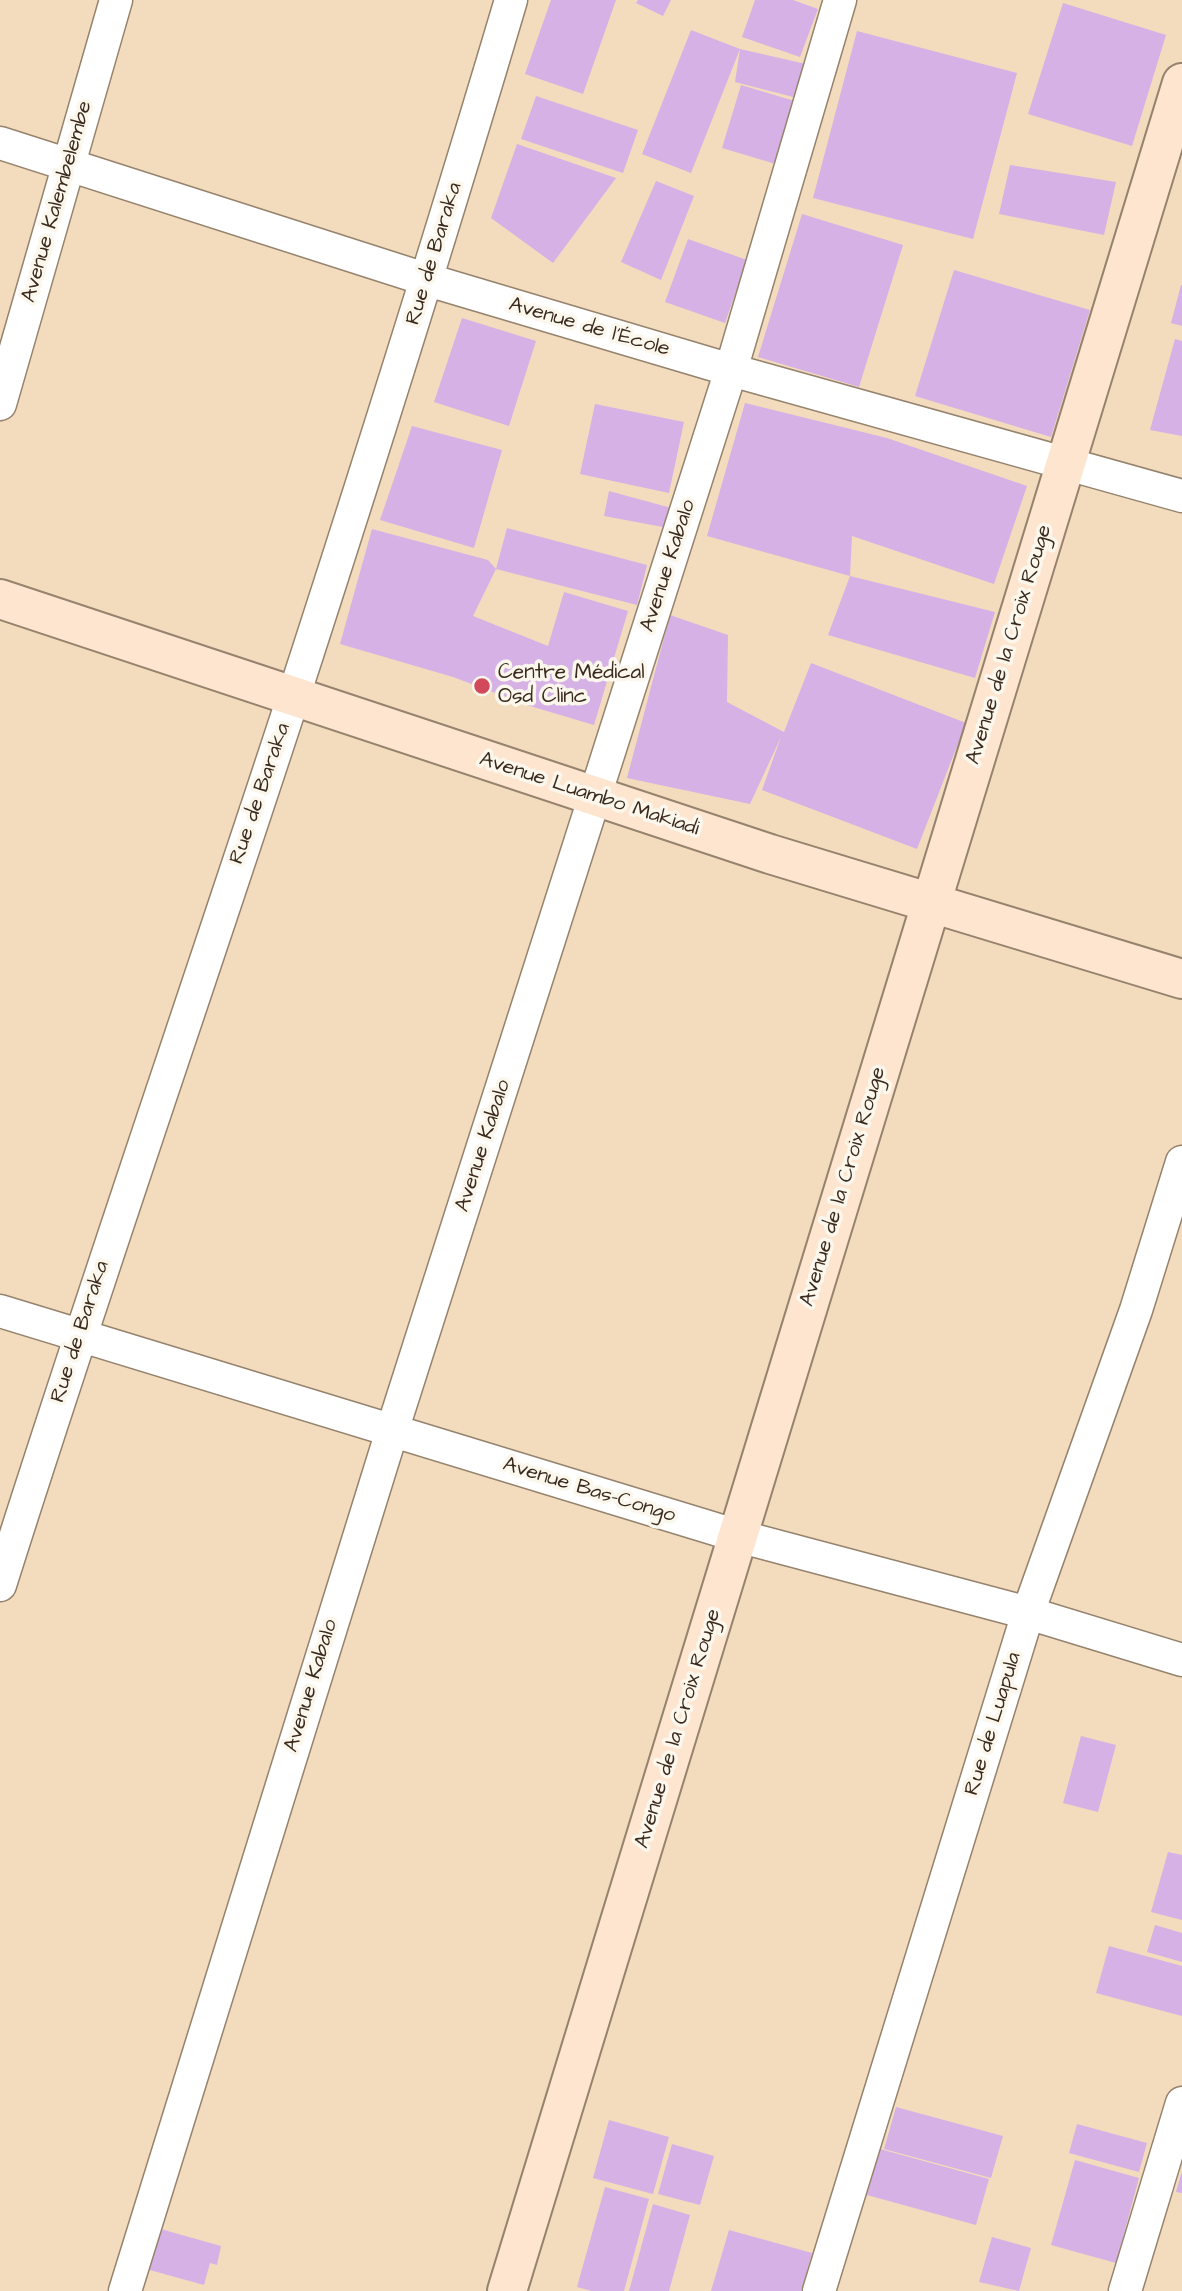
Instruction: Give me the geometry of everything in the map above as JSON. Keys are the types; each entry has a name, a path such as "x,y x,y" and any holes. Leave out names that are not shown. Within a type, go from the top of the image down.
{"street":[{"name":"Avenue Kalembelembe","path":"0,404 116,0"},
{"name":"Rue de Baraka","path":"0,1585 79,1336 293,697 428,280 512,0"},
{"name":"Avenue Kabalo","path":"125,2291 392,1431 731,370 840,0"},
{"name":"Avenue de la Croix Rouge","path":"507,2291 1182,83"},
{"name":"Avenue de l’École","path":"0,143 428,280 731,370 1066,461 1182,496"},
{"name":"Avenue Luambo Makiadi","path":"0,599 596,797 930,904 1182,979"},
{"name":"Rue de Luapula","path":"819,2291 1028,1613 1136,1310 1182,1162"},
{"name":"Avenue Bas-Congo","path":"0,1311 738,1536 1028,1613 1182,1660"},
{"path":"1125,2291 1182,2103"}],"building":[{"path":"551,0 616,0 583,94 525,74"},
{"path":"638,0 671,0 663,16 636,3"},
{"path":"755,0 793,0 818,9 800,57 742,37"},
{"path":"1063,3 1166,35 1132,146 1028,114"},
{"path":"691,30 740,49 691,173 642,154"},
{"path":"857,31 1017,73 973,239 813,198"},
{"path":"740,49 806,64 797,98 735,82"},
{"path":"741,85 798,102 779,165 722,148"},
{"path":"536,96 638,130 623,173 521,139"},
{"path":"517,144 616,178 553,263 491,218"},
{"path":"1010,165 1116,182 1104,235 999,214"},
{"path":"656,181 694,196 661,280 621,262"},
{"path":"802,214 903,245 859,387 758,357"},
{"path":"688,239 747,260 725,323 665,302"},
{"path":"954,270 1090,310 1051,437 915,396"},
{"path":"1182,285 1182,326 1171,323"},
{"path":"462,318 536,341 509,426 434,402"},
{"path":"1175,339 1182,341 1182,436 1150,430"},
{"path":"745,403 887,438 1027,486 994,584 852,536 850,576 707,536"},
{"path":"595,404 684,422 669,493 580,474"},
{"path":"412,426 502,450 474,548 380,520"},
{"path":"609,491 675,509 663,527 604,516"},
{"path":"507,528 647,565 637,605 496,569"},
{"path":"372,529 488,560 496,569 473,616 548,646 564,592 628,611 594,725 530,706 453,677 340,644"},
{"path":"850,576 995,612 975,678 828,635"},
{"path":"670,615 728,635 727,702 784,732 811,663 966,723 917,849 762,790 781,737 750,804 627,778"},
{"path":"1081,1736 1116,1745 1098,1812 1063,1803"},
{"path":"1168,1852 1182,1855 1182,1920 1151,1912"},
{"path":"1155,1925 1182,1933 1182,1962 1147,1952"},
{"path":"1109,1946 1182,1966 1182,2016 1096,1993"},
{"path":"896,2107 1003,2136 991,2178 884,2149"},
{"path":"609,2120 669,2137 653,2194 593,2178"},
{"path":"1077,2124 1147,2143 1139,2172 1069,2153"},
{"path":"672,2144 714,2156 700,2205 658,2194"},
{"path":"880,2149 989,2179 976,2225 867,2195"},
{"path":"1075,2160 1139,2178 1116,2263 1051,2245"},
{"path":"1182,2174 1182,2193 1176,2192"},
{"path":"605,2187 649,2199 624,2291 592,2291 577,2287"},
{"path":"653,2204 690,2215 669,2291 629,2291"},
{"path":"157,2228 221,2246 217,2265 210,2263 204,2285 146,2269"},
{"path":"729,2230 812,2253 801,2291 711,2291"},
{"path":"992,2237 1031,2248 1019,2291 979,2282"}],"place":[{"name":"Centre Médical Osd Clinc","path":"482,686"}]}
